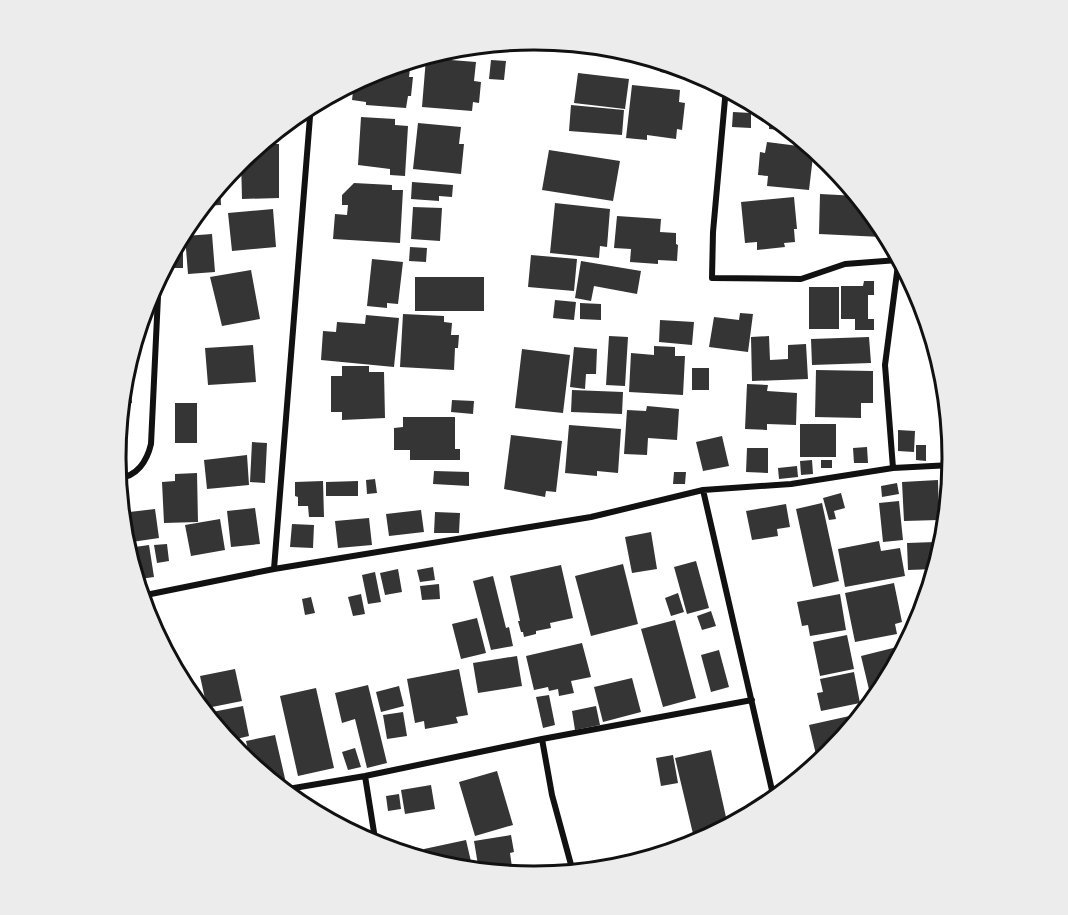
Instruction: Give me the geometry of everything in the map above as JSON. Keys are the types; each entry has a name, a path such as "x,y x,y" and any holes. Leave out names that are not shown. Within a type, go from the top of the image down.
{"street":[{"path":"725,98 713,232 712,278 801,279 845,264 890,259"},
{"path":"274,569 310,116"},
{"path":"893,468 885,365 896,271"},
{"path":"127,478 137,471 149,456 158,299"},
{"path":"150,594 274,569 591,517 703,490 791,484 893,468 942,466"},
{"path":"703,490 772,789"},
{"path":"295,788 752,700"},
{"path":"542,739 552,795 571,864"},
{"path":"365,776 373,832"}],"building":[{"path":"444,59 476,62 474,81 481,82 479,103 473,102 472,111 422,107 426,64"},
{"path":"491,60 506,61 504,80 489,79"},
{"path":"410,69 409,77 413,77 411,96 408,96 406,108 366,105 366,102 352,100 353,93"},
{"path":"578,73 629,79 625,109 574,103"},
{"path":"632,85 680,90 679,102 685,103 682,130 677,129 676,139 647,135 647,140 626,138"},
{"path":"571,105 624,110 622,135 569,131"},
{"path":"733,112 751,113 751,128 732,127"},
{"path":"361,117 395,119 395,125 408,126 405,176 390,175 390,169 358,165"},
{"path":"418,123 461,127 459,144 464,144 461,174 413,169"},
{"path":"767,142 797,146 803,151 813,160 809,190 767,186 768,176 758,175 760,152 765,153"},
{"path":"274,144 279,144 279,198 242,199 241,174"},
{"path":"549,150 620,161 613,201 542,190"},
{"path":"412,182 453,185 452,197 439,196 439,201 411,199"},
{"path":"354,183 392,185 392,190 403,190 400,243 333,239 335,214 347,215 348,205 342,205 342,195"},
{"path":"820,194 847,195 876,237 819,234"},
{"path":"221,196 221,205 213,205"},
{"path":"794,197 797,229 794,229 795,242 784,243 785,247 757,250 757,242 745,243 741,202"},
{"path":"555,203 610,209 607,247 600,246 599,258 550,253"},
{"path":"413,207 442,208 440,241 411,239"},
{"path":"273,209 276,247 232,251 228,213"},
{"path":"617,216 661,219 660,232 676,233 677,261 658,260 658,264 630,262 631,249 614,248"},
{"path":"212,234 215,272 188,274 186,246 192,235"},
{"path":"410,247 427,248 426,262 409,261"},
{"path":"183,253 183,268 173,268"},
{"path":"531,255 577,259 574,291 528,287"},
{"path":"372,259 403,262 398,304 387,303 387,308 367,306"},
{"path":"581,261 641,271 637,294 594,286 591,301 575,298"},
{"path":"251,270 260,319 222,326 210,277"},
{"path":"415,277 484,277 484,311 415,311"},
{"path":"864,281 874,281 874,295 868,295 868,319 874,319 874,330 855,330 855,319 841,319 841,286 863,286"},
{"path":"809,287 839,287 839,329 809,329"},
{"path":"555,300 576,302 574,320 553,318"},
{"path":"580,303 601,304 601,320 580,319"},
{"path":"740,313 753,314 748,352 709,347 714,317 739,320"},
{"path":"403,314 444,316 444,322 452,323 451,335 459,335 458,348 455,348 454,370 400,367"},
{"path":"366,315 399,318 394,367 321,360 323,331 336,332 337,322 365,324"},
{"path":"660,320 694,322 692,345 659,342"},
{"path":"609,336 628,337 625,386 606,385"},
{"path":"769,336 770,360 788,359 788,345 806,344 808,379 752,381 751,337"},
{"path":"869,337 871,363 812,365 811,339"},
{"path":"253,345 256,382 208,385 205,348"},
{"path":"654,346 675,347 675,356 685,356 683,395 629,392 631,353 654,355"},
{"path":"574,347 597,349 596,374 586,374 585,389 570,387"},
{"path":"522,349 570,355 563,413 515,408"},
{"path":"342,366 369,366 369,372 384,372 385,418 342,420 342,412 331,412 331,376 342,376"},
{"path":"692,368 709,368 709,390 692,390"},
{"path":"816,370 873,371 873,403 861,403 861,418 815,417"},
{"path":"747,384 768,385 767,391 797,393 796,425 767,424 767,430 745,429"},
{"path":"572,390 623,392 622,414 571,412"},
{"path":"452,400 474,401 473,414 451,412"},
{"path":"175,403 197,403 197,443 175,443"},
{"path":"647,406 679,409 677,440 648,438 647,455 624,454 627,410 646,411"},
{"path":"403,417 455,417 455,449 460,449 460,460 410,460 410,450 394,450 394,428 403,427"},
{"path":"800,424 836,424 836,457 800,457"},
{"path":"569,425 621,429 618,473 597,471 597,476 565,473"},
{"path":"898,430 915,431 914,452 898,451"},
{"path":"511,435 562,441 556,492 546,491 545,497 504,489"},
{"path":"722,436 729,466 703,471 696,442"},
{"path":"252,442 267,443 265,483 250,482"},
{"path":"916,445 926,445 926,461 916,460"},
{"path":"867,447 868,463 854,463 853,448"},
{"path":"747,448 768,448 768,473 746,472"},
{"path":"247,455 249,485 207,489 204,460"},
{"path":"812,460 813,474 801,475 800,461"},
{"path":"821,460 832,460 832,468 821,468"},
{"path":"797,466 798,477 779,479 778,468"},
{"path":"434,471 469,472 469,486 433,484"},
{"path":"674,472 686,472 685,484 673,484"},
{"path":"197,473 198,522 164,523 162,482 175,481 175,474"},
{"path":"375,479 377,493 367,494 366,480"},
{"path":"938,480 937,520 904,521 902,482"},
{"path":"323,481 324,517 309,517 308,506 298,506 295,482"},
{"path":"358,481 358,496 326,496 326,482"},
{"path":"897,483 899,494 882,497 881,486"},
{"path":"841,493 845,508 834,511 836,519 829,520 823,498"},
{"path":"899,501 903,540 883,542 879,503"},
{"path":"822,503 839,581 813,587 796,509"},
{"path":"786,504 790,527 777,529 778,536 752,540 746,511"},
{"path":"255,508 260,544 231,547 227,511"},
{"path":"155,509 159,538 135,542 129,512"},
{"path":"421,510 424,532 389,536 386,514"},
{"path":"435,512 460,513 459,533 434,533"},
{"path":"369,518 372,545 338,548 335,521"},
{"path":"220,519 225,550 191,556 185,525"},
{"path":"292,524 314,525 313,548 290,547"},
{"path":"651,532 657,569 632,573 625,537"},
{"path":"879,541 881,551 900,548 905,576 845,587 838,549"},
{"path":"933,542 926,569 908,570 907,543"},
{"path":"167,544 169,561 157,563 154,545"},
{"path":"149,545 154,577 145,578 136,547"},
{"path":"696,561 709,608 687,614 674,567"},
{"path":"623,564 638,624 591,636 575,576"},
{"path":"561,565 573,618 550,623 551,628 536,631 536,634 524,637 518,621 520,621 510,576"},
{"path":"433,567 435,580 420,582 417,570"},
{"path":"398,569 402,592 385,595 380,573"},
{"path":"375,572 381,602 368,604 362,575"},
{"path":"493,576 513,646 491,650 473,581"},
{"path":"894,583 902,622 895,624 897,634 855,642 845,593"},
{"path":"439,584 440,599 422,600 420,586"},
{"path":"678,593 684,612 671,616 665,598"},
{"path":"361,594 365,614 353,616 348,597"},
{"path":"840,594 846,630 810,636 808,625 802,626 797,602"},
{"path":"311,597 315,613 305,615 302,599"},
{"path":"711,611 716,626 702,630 697,616"},
{"path":"477,618 486,653 461,659 452,624"},
{"path":"675,620 696,698 663,707 641,629"},
{"path":"847,635 854,669 820,676 813,642"},
{"path":"582,643 591,677 571,681 574,693 559,696 558,689 549,691 548,687 534,690 526,656"},
{"path":"895,648 869,690 861,656"},
{"path":"719,650 729,687 711,692 701,655"},
{"path":"517,656 522,686 478,693 473,663"},
{"path":"235,669 242,701 211,707 205,699 200,676"},
{"path":"459,669 468,715 456,717 458,723 425,729 424,721 415,723 407,679"},
{"path":"854,672 860,703 821,711 817,693 823,692 820,679"},
{"path":"632,678 641,712 603,722 594,687"},
{"path":"368,685 387,763 367,768 355,719 342,723 335,693"},
{"path":"399,686 404,706 381,712 376,692"},
{"path":"316,688 334,768 298,776 280,696"},
{"path":"549,695 555,725 543,728 536,697"},
{"path":"243,706 249,736 238,738 214,712"},
{"path":"596,706 600,725 575,730 572,711"},
{"path":"403,712 407,736 387,739 383,715"},
{"path":"850,716 815,752 809,725"},
{"path":"275,735 285,781 247,747 246,741"},
{"path":"355,748 361,767 348,770 342,752"},
{"path":"711,750 726,817 693,833 675,758"},
{"path":"673,755 678,783 661,786 656,758"},
{"path":"497,771 513,825 475,836 459,782"},
{"path":"431,785 435,809 405,814 401,790"},
{"path":"399,794 401,809 388,811 386,796"},
{"path":"511,835 514,852 510,853 512,865 477,861 474,841"},
{"path":"466,840 471,860 428,852 424,849"}]}
